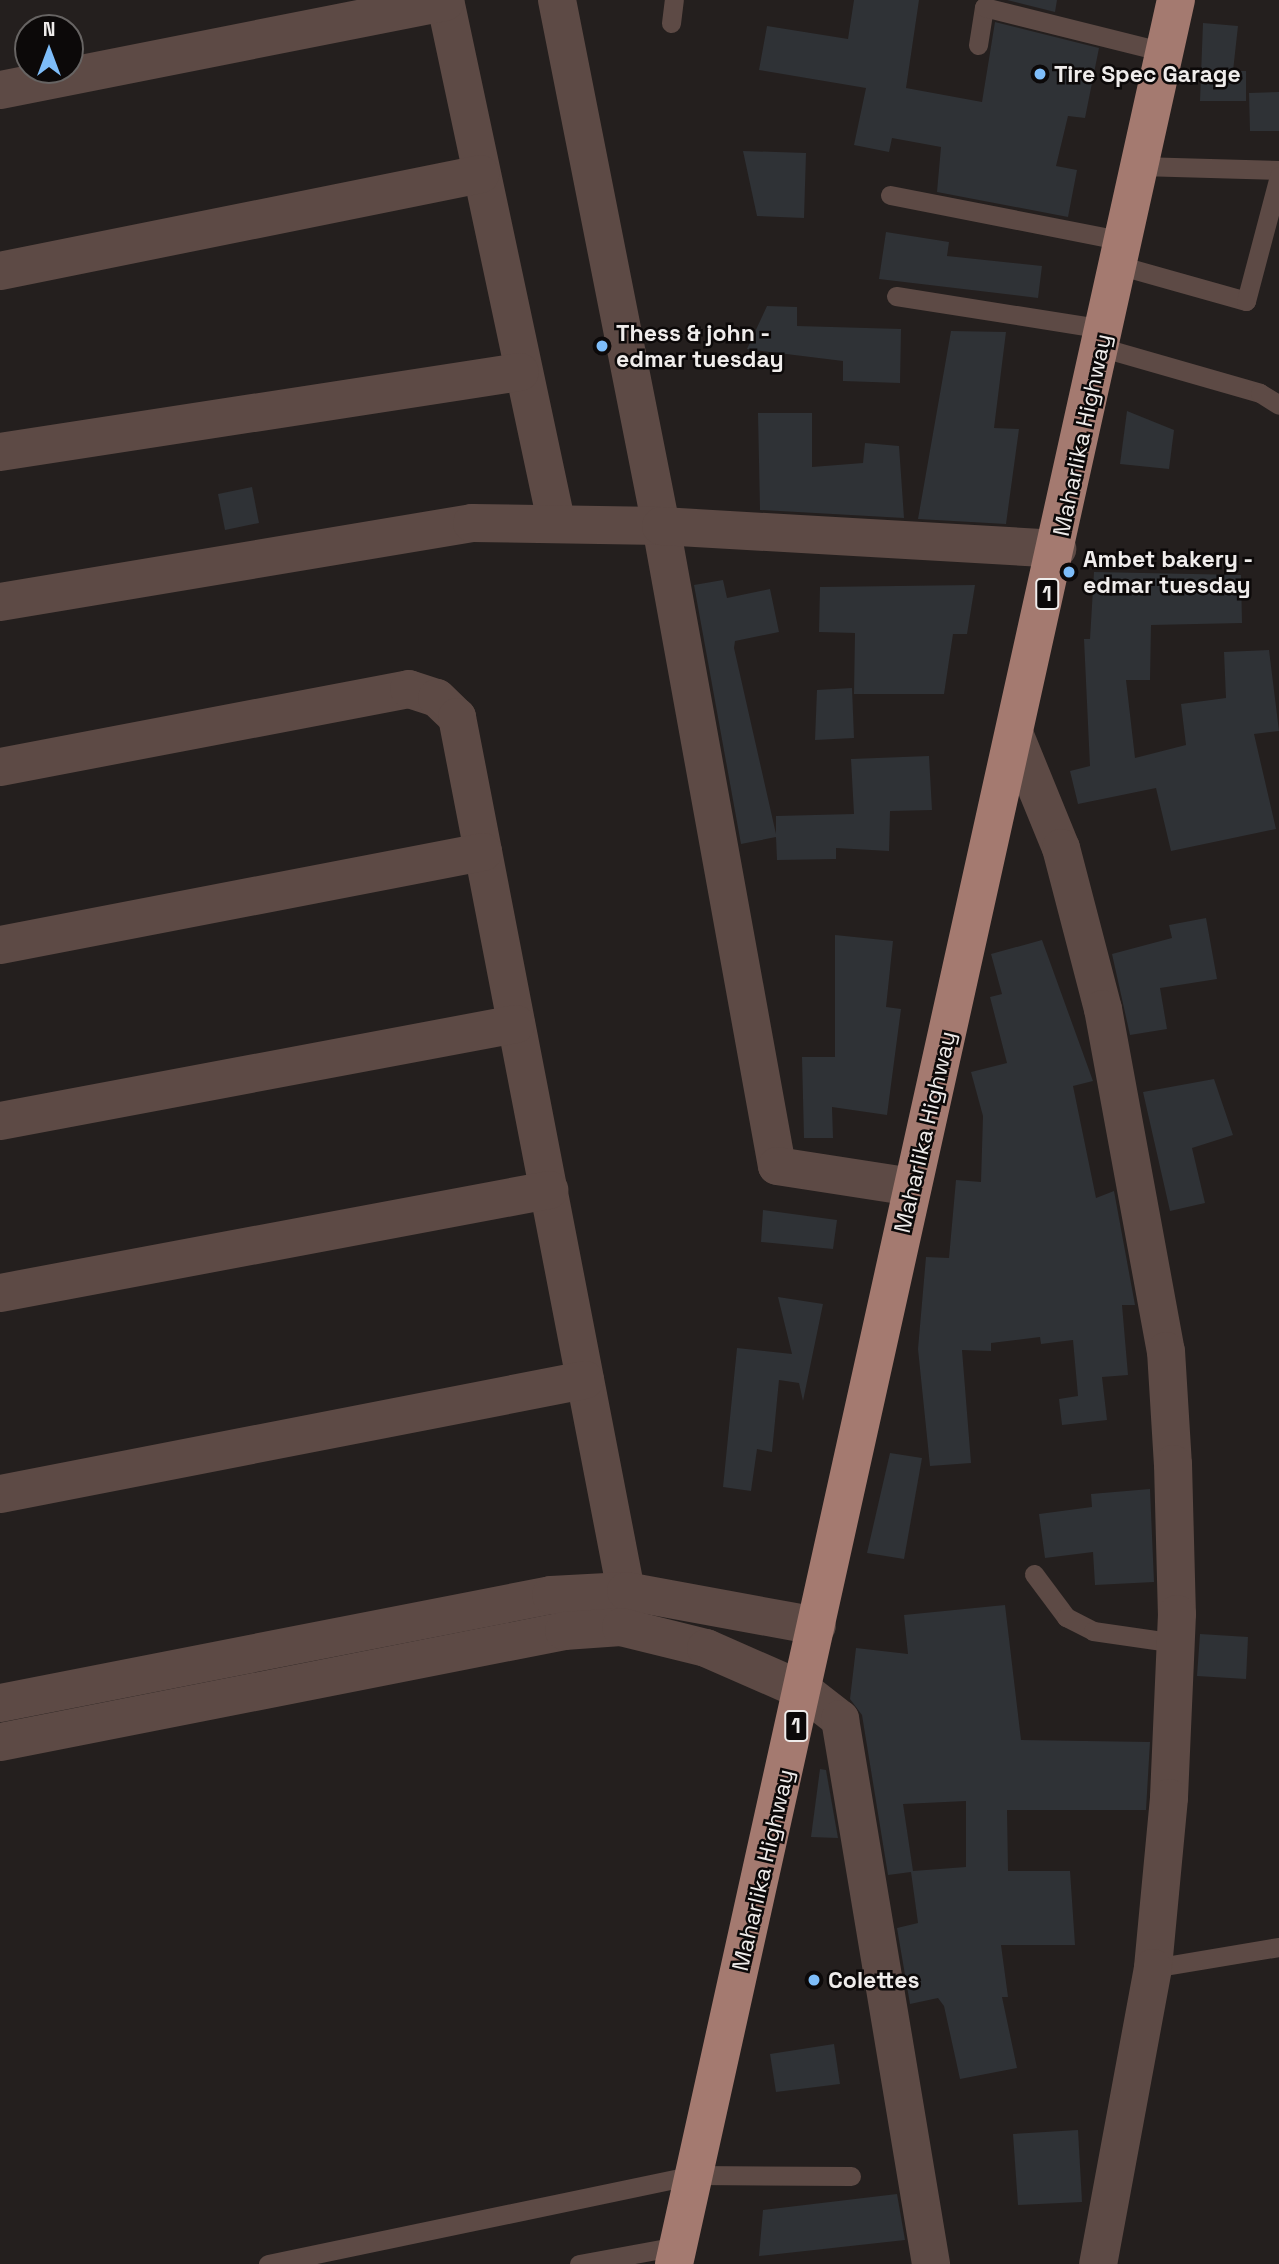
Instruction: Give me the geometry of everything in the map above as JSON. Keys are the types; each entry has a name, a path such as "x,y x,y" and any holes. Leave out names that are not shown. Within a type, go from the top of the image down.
{"highway":[{"name":"Maharlika Highway","path":"676,2255 804,1691 912,1187 1057,549 1176,0"}],"street":[{"path":"557,0 661,526 777,1166 912,1187"},
{"path":"0,90 445,1 520,372 556,521"},
{"path":"0,271 480,174"},
{"path":"0,452 520,372"},
{"path":"0,602 472,523 556,521 1057,549"},
{"path":"0,767 409,689 437,698 457,717 585,1380 623,1609"},
{"path":"1014,733 1061,849 1126,1126 1166,1351 1176,1643 1153,1968 1097,2264"},
{"path":"0,945 483,852"},
{"path":"0,1121 516,1024"},
{"path":"0,1293 549,1190"},
{"path":"0,1494 585,1380"},
{"path":"0,1703 551,1595 623,1609 817,1626"},
{"path":"0,1742 564,1631 623,1609 804,1691 840,1719 930,2264"}],"lane":[{"path":"671,23 674,0"},
{"path":"978,46 984,8 1165,52"},
{"path":"1139,166 1279,170"},
{"path":"890,195 1121,253 1246,301 1279,176"},
{"path":"895,296 1102,338 1260,393 1279,405"},
{"path":"1034,1574 1066,1617 1093,1631 1176,1643"},
{"path":"1153,1968 1279,1947"},
{"path":"268,2264 694,2175 851,2176"},
{"path":"579,2264 676,2255"}],"building":[{"path":"854,0 919,0 906,88 982,102 995,22 1099,48 1085,118 1068,116 1056,166 1077,170 1068,217 937,192 941,147 892,138 889,152 854,145 866,88 759,70 767,26 848,39"},
{"path":"1007,0 1057,0 1055,12"},
{"path":"1203,23 1238,26 1233,71 1246,71 1246,101 1200,101"},
{"path":"1279,92 1279,131 1250,131 1249,93"},
{"path":"743,151 806,153 804,218 757,216"},
{"path":"886,232 949,242 947,256 1042,266 1038,298 879,279"},
{"path":"767,306 797,307 797,326 901,329 900,383 843,381 843,361 747,349"},
{"path":"951,331 1006,332 994,428 1019,429 1006,524 918,519"},
{"path":"1127,411 1174,430 1169,469 1120,464"},
{"path":"758,413 812,413 812,467 863,463 865,443 899,446 904,518 760,510"},
{"path":"252,487 259,523 225,530 218,494"},
{"path":"1094,572 1241,575 1242,623 1151,625 1150,680 1126,680 1135,758 1186,745 1181,704 1226,698 1224,652 1269,650 1279,731 1254,734 1276,829 1171,851 1156,788 1078,804 1070,771 1090,766 1084,639 1090,639"},
{"path":"723,580 727,598 770,589 779,632 735,641 734,648 776,834 776,816 854,814 851,759 929,756 932,810 890,811 889,851 836,848 836,859 777,860 776,837 741,844 694,585"},
{"path":"975,585 967,634 953,634 944,694 854,694 855,633 819,632 820,587"},
{"path":"852,688 854,738 815,740 817,690"},
{"path":"1206,918 1217,979 1160,988 1167,1029 1130,1035 1112,954 1172,938 1169,925"},
{"path":"835,935 893,941 886,1007 901,1009 887,1115 832,1107 833,1138 804,1138 802,1057 835,1057"},
{"path":"1042,940 1093,1081 1073,1086 1096,1198 1114,1191 1135,1305 1122,1305 1128,1375 1102,1377 1107,1420 1062,1425 1059,1399 1078,1396 1073,1340 1041,1344 1040,1337 991,1343 991,1351 962,1350 971,1463 930,1466 918,1349 926,1257 949,1258 956,1180 981,1182 983,1116 971,1072 1007,1063 990,997 1002,994 991,954"},
{"path":"1214,1079 1233,1135 1192,1148 1205,1203 1170,1211 1143,1092"},
{"path":"763,1210 837,1220 833,1249 761,1242"},
{"path":"778,1297 823,1304 803,1401 799,1383 779,1380 772,1452 757,1449 751,1491 723,1487 737,1348 792,1354"},
{"path":"890,1453 922,1458 904,1559 867,1553"},
{"path":"1150,1489 1154,1582 1095,1585 1093,1552 1045,1558 1039,1514 1092,1507 1091,1494"},
{"path":"1005,1605 1021,1740 1150,1742 1146,1810 1007,1810 1008,1871 1070,1871 1075,1945 1001,1945 1008,1997 1002,1997 1017,2068 960,2079 944,2006 938,1998 910,2004 897,1928 918,1923 911,1872 888,1875 862,1715 850,1699 856,1648 908,1654 904,1615","holes":["966,1801 966,1867 913,1871 903,1804"]},
{"path":"1200,1634 1248,1637 1246,1679 1197,1676"},
{"path":"820,1769 826,1770 838,1838 811,1837"},
{"path":"834,2044 840,2084 776,2092 770,2054"},
{"path":"1078,2130 1082,2202 1018,2205 1013,2134"},
{"path":"897,2194 905,2240 759,2256 763,2210"}],"place":[{"name":"Tire Spec Garage","path":"1040,74"},
{"name":"Thess & john - edmar tuesday","path":"602,346"},
{"name":"Ambet bakery - edmar tuesday","path":"1069,572"},
{"name":"Colettes","path":"814,1980"}]}
